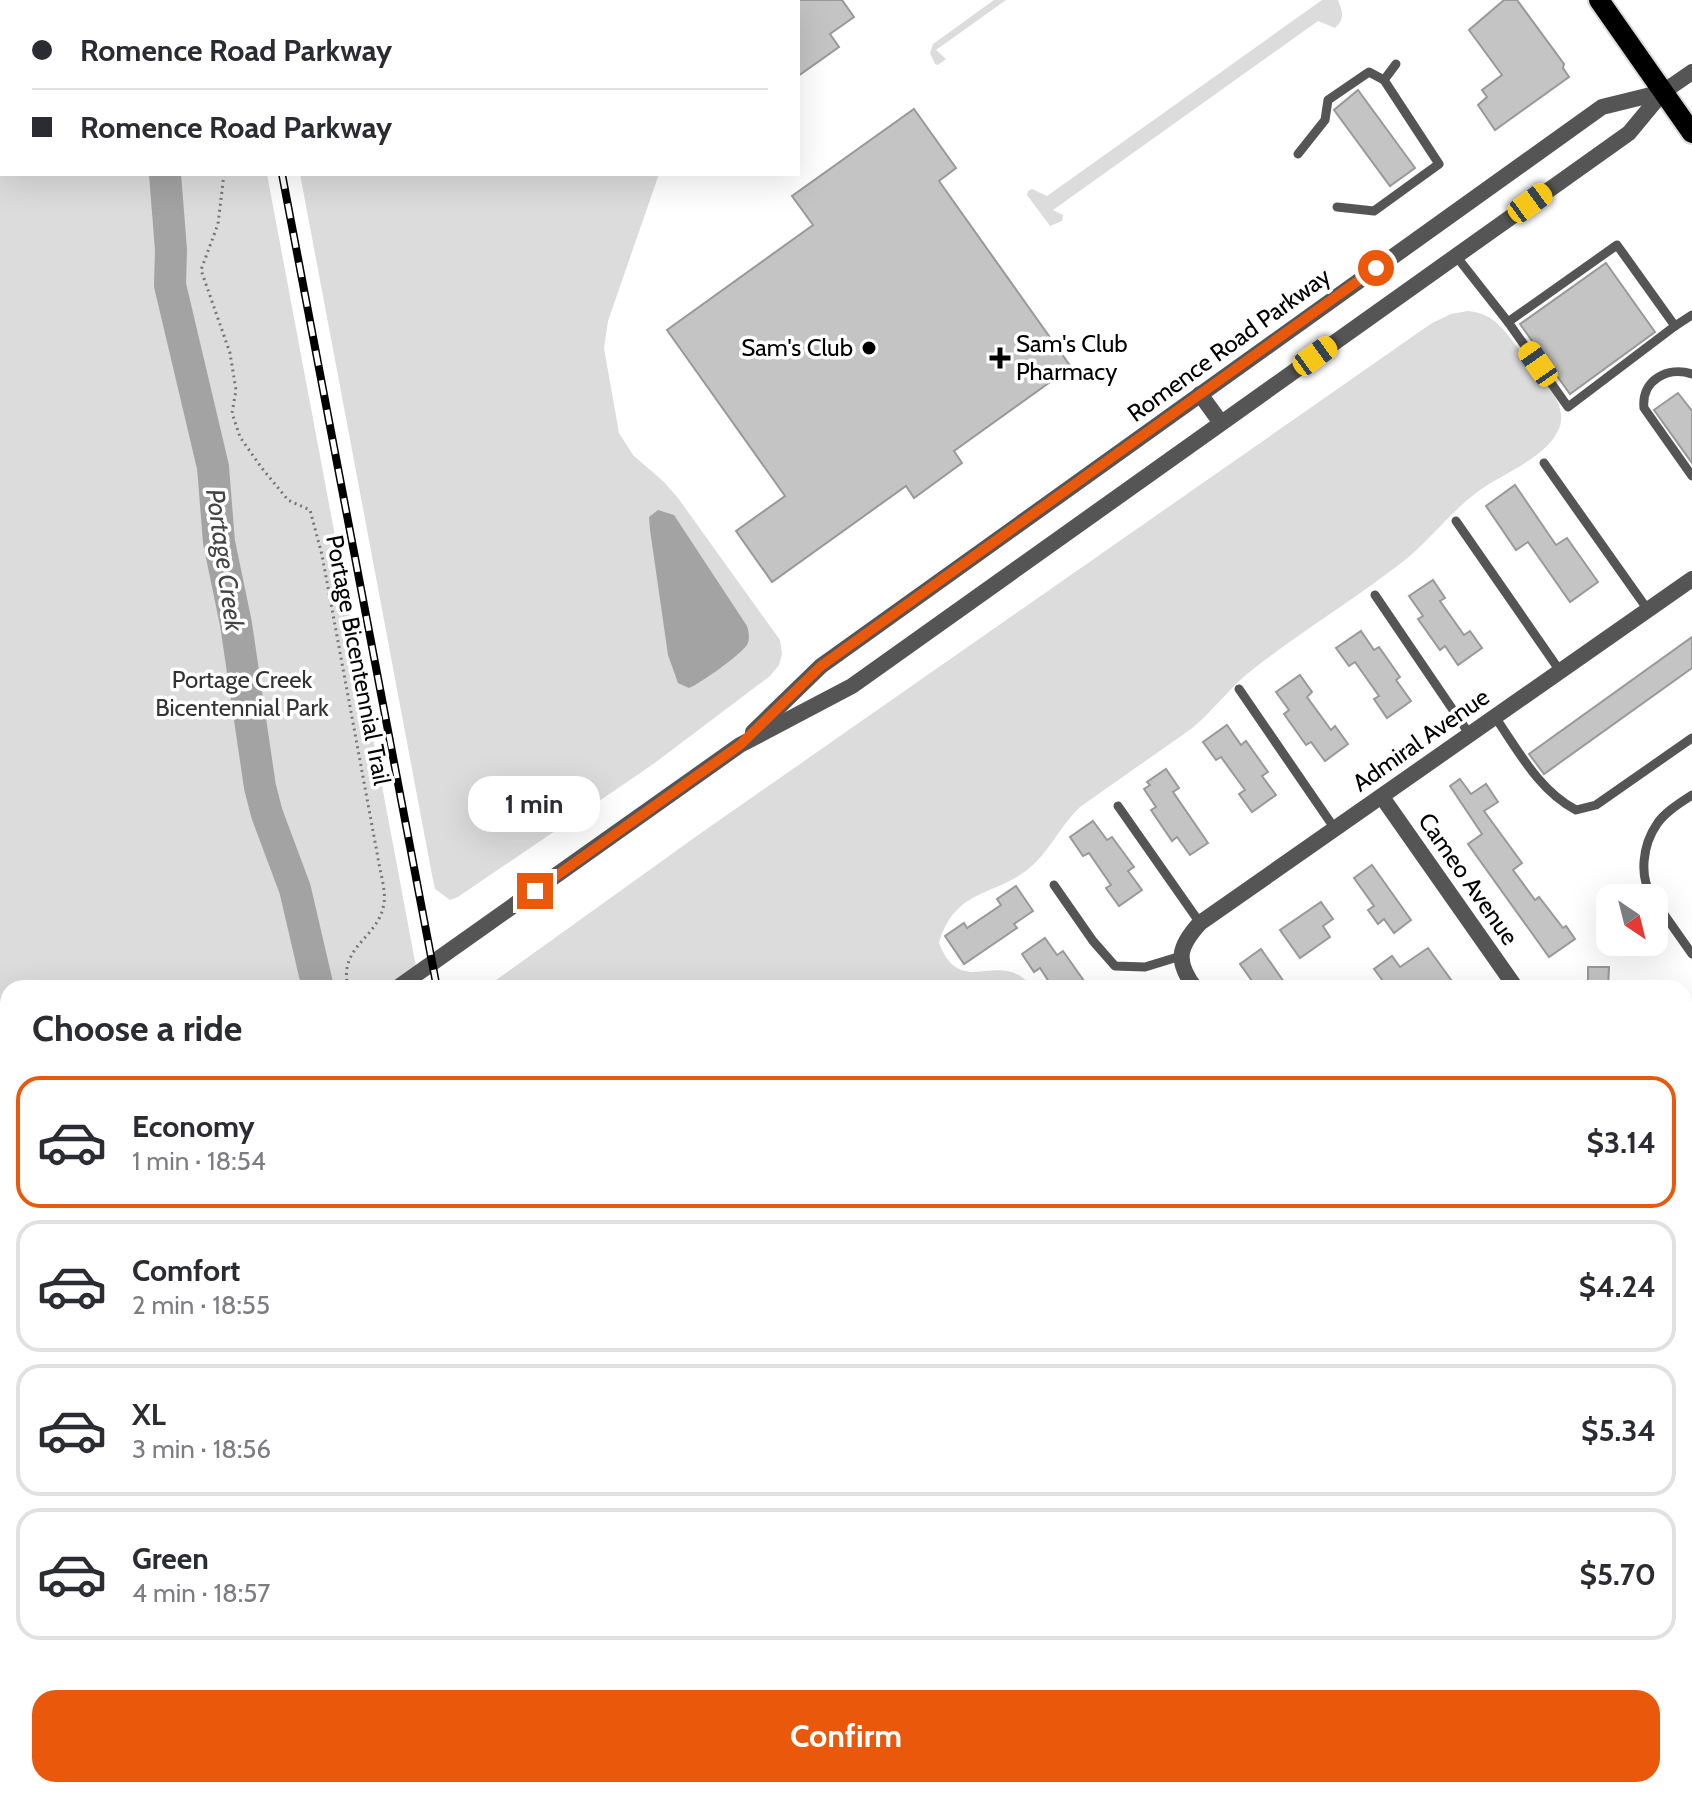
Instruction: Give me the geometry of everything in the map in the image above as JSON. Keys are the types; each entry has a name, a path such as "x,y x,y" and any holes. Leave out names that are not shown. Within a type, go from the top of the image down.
{"main road":[{"path":"1599,0 1692,133"}],"street":[{"path":"1663,92 1692,72"},
{"name":"Romence Road Parkway","path":"408,980 740,745 852,686 1629,133 1663,92"},
{"name":"Romence Road Parkway","path":"740,745 821,666 1602,107 1663,92"},
{"path":"1200,394 1221,423"},
{"name":"Admiral Avenue","path":"1182,950 1200,923 1692,579"},
{"name":"Cameo Avenue","path":"1382,797 1510,980"},
{"path":"1182,950 1182,966 1190,980"}],"lane":[{"path":"1384,80 1396,64"},
{"path":"1298,154 1325,120 1328,100 1369,72 1384,80 1439,164 1374,211 1337,207"},
{"path":"1508,322 1617,245 1675,326"},
{"path":"1456,256 1508,322 1568,407 1692,315"},
{"path":"1692,374 1679,370 1667,372 1652,382 1643,398 1644,408 1692,476"},
{"path":"1544,463 1648,610"},
{"path":"1456,521 1560,671"},
{"path":"1375,595 1470,735"},
{"path":"1239,689 1335,829"},
{"path":"1495,717 1540,780 1562,803 1576,810 1596,805 1692,738"},
{"path":"1645,884 1643,868 1648,842 1657,823 1692,795"},
{"path":"1118,806 1200,923"},
{"path":"1054,885 1093,941 1115,966 1145,967 1182,950"},
{"path":"1668,920 1692,954"}],"path":[{"name":"Portage Bicentennial Trail","path":"224,176 218,224 201,270 230,353 236,390 232,413 240,437 261,467 288,500 310,510 322,555 378,858 384,903 376,925 357,943 346,967 349,980"}],"green space":[{"path":"994,0 1006,0 936,50 946,59 935,64 930,53 933,44"},
{"path":"1322,0 1338,0 1342,15 1335,28 1318,21 1053,210 1063,215 1062,221 1050,226 1027,195 1028,191 1032,189 1047,196"},
{"name":"Portage Creek Bicentennial Park","path":"0,176 267,176 418,980 0,980"},
{"path":"300,176 658,176 608,321 604,348 619,433 633,455 678,498 780,640 782,654 779,665 770,676 652,765 458,897 450,900 435,889"},
{"path":"1478,313 1502,328 1556,399 1561,417 1554,437 1525,463 1470,498 1405,560 1247,674 1191,729 1080,807 1042,856 1027,870 976,896 955,913 939,943 948,960 959,969 970,972 1008,971 1024,980 496,980 701,833 1432,323 1451,314"}],"shaded area":[{"path":"658,510 674,515 748,631 748,643 743,650 689,688 678,683 668,655 649,517"}],"building":[{"path":"800,0 842,0 854,17 830,34 839,47 800,75"},
{"path":"1504,0 1517,0 1564,64 1569,77 1495,130 1478,105 1487,97 1482,90 1502,75 1469,30"},
{"path":"1358,90 1415,168 1390,186 1334,110"},
{"name":"Sam's Club","path":"914,109 956,168 939,181 1071,367 954,451 962,463 914,498 906,486 772,582 736,531 785,496 667,330 813,225 792,196"},
{"path":"1606,263 1655,332 1570,394 1520,324"},
{"path":"1678,393 1692,411 1692,463 1654,410"},
{"path":"1515,485 1556,545 1567,538 1598,582 1570,602 1528,542 1516,550 1486,506"},
{"path":"1433,580 1445,598 1440,601 1464,635 1470,631 1482,648 1458,665 1445,646 1440,650 1418,619 1423,616 1409,596"},
{"path":"1361,631 1374,650 1379,647 1400,677 1396,680 1411,701 1387,718 1374,699 1379,696 1355,662 1349,666 1336,648"},
{"path":"1692,637 1692,668 1544,774 1529,754"},
{"path":"1300,675 1312,692 1307,697 1331,730 1335,726 1348,744 1325,761 1311,742 1306,745 1284,714 1289,710 1276,692"},
{"path":"1227,725 1241,745 1246,741 1268,772 1262,776 1276,795 1252,812 1239,794 1245,790 1221,757 1216,760 1203,742"},
{"path":"1166,769 1179,788 1173,792 1208,843 1190,855 1177,837 1172,841 1151,810 1156,807 1144,789 1150,785 1147,782"},
{"path":"1460,779 1471,794 1486,784 1498,802 1484,811 1522,863 1513,870 1535,900 1539,897 1575,939 1549,957 1468,844 1482,834 1450,786"},
{"path":"1093,821 1107,840 1112,837 1134,867 1128,871 1142,890 1119,906 1106,888 1111,885 1089,853 1083,856 1070,837"},
{"path":"1372,865 1411,920 1394,933 1384,919 1378,924 1368,910 1374,906 1354,878"},
{"path":"1016,886 1033,911 1014,924 1017,928 964,964 945,936 964,923 967,928 1001,905 997,899"},
{"path":"1321,902 1333,919 1323,926 1330,937 1300,958 1280,930"},
{"path":"1045,938 1057,955 1063,951 1083,980 1048,980 1040,968 1034,972 1022,954"},
{"path":"1428,948 1451,980 1382,980 1374,969 1392,956 1400,967"},
{"path":"1261,949 1283,980 1251,980 1240,964"},
{"path":"1588,967 1609,967 1608,980 1588,980"}],"waterway":[{"name":"Portage Creek","path":"165,176 171,250 170,285 213,467 219,542 236,624 260,787 295,889 316,980"}],"railway":[{"path":"282,176 435,980"}],"place":[{"name":"Sam's Club","path":"869,348"},
{"name":"Sam's Club Pharmacy","path":"1000,358"}],"route":[{"path":"535,891 740,745 821,666 1376,268"}]}
